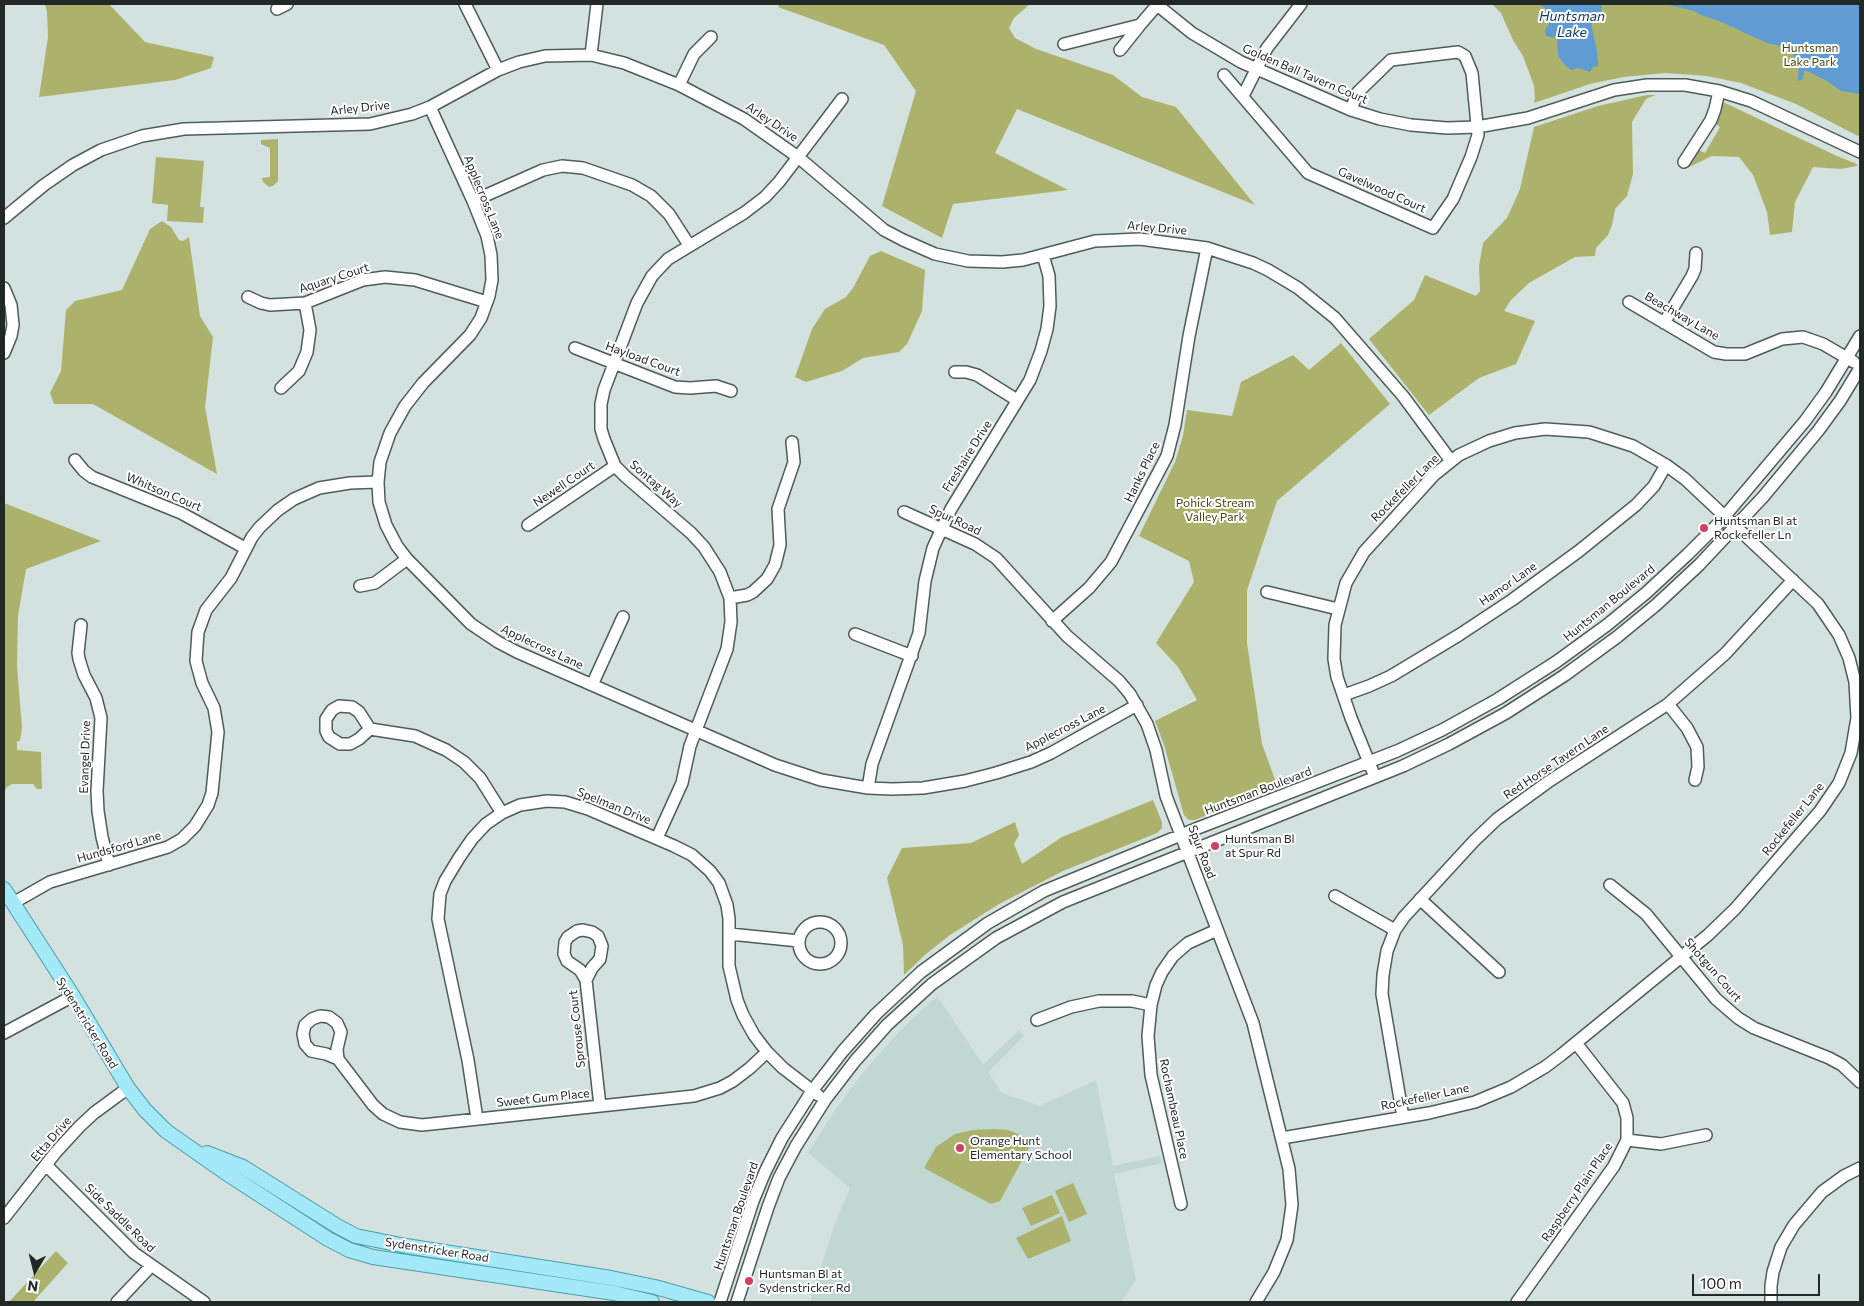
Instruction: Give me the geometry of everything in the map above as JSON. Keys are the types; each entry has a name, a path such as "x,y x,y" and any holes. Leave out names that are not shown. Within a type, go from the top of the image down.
{"main road":[{"name":"Sydenstricker Road","path":"4,889 73,996 128,1088 145,1110 166,1131 300,1222 349,1250 373,1257 614,1294 652,1302"},
{"name":"Sydenstricker Road","path":"185,1144 242,1167 356,1236 406,1246 611,1278 656,1287 708,1302"}],"street":[{"path":"465,4 498,70"},
{"path":"591,55 597,4"},
{"path":"1120,50 1157,4"},
{"name":"Golden Ball Tavern Court","path":"1157,4 1210,44 1256,70 1351,110 1411,126 1477,127 1528,118 1597,94 1631,87 1685,85 1718,91 1751,101 1860,152"},
{"path":"1243,96 1267,48 1301,4"},
{"path":"1064,44 1140,25"},
{"path":"679,85 694,54 710,37"},
{"path":"1351,110 1357,93 1391,60 1458,52 1466,56 1472,73 1477,127"},
{"name":"Arley Drive","path":"4,218 44,185 73,165 101,150 142,136 184,129 353,125 398,118 430,107 498,70 519,62 545,56 591,55 624,63 679,85 744,119 798,156 826,178 873,222 922,249 952,258 983,262 1023,260 1095,241 1140,239 1207,248 1268,270 1298,288 1325,309 1351,335 1403,396 1451,461"},
{"name":"Gavelwood Court","path":"1224,74 1308,173 1434,228 1457,190 1478,135 1477,127"},
{"path":"1684,162 1711,120 1718,91"},
{"name":"Sontag Way","path":"657,838 682,783 690,746 728,649 731,622 730,598 720,572 704,547 691,533 615,466 604,439 600,417 604,390 637,303 648,281 668,259 744,213 765,198 780,182 842,99"},
{"name":"Applecross Lane","path":"430,107 487,236 491,255 492,280 481,318 470,335 423,383 405,406 390,433 384,448 378,482 379,502 386,525 397,546 407,559 457,611 482,633 517,652 800,774 837,784 868,788 892,790 923,788 959,783 996,774 1031,762 1052,752 1137,705"},
{"path":"473,201 543,170 562,166 583,168 632,185 651,196 669,214 689,245"},
{"name":"Hanks Place","path":"1052,621 1089,588 1111,562 1167,456 1175,425 1207,248"},
{"path":"1664,323 1692,276 1695,269 1696,253"},
{"name":"Freshaire Drive","path":"868,788 872,764 912,656 920,626 929,564 941,528 1018,400 1032,374 1041,351 1047,329 1050,284 1043,255"},
{"name":"Aquary Court","path":"248,297 260,303 270,305 305,303 363,280 385,277 415,280 487,302"},
{"path":"4,288 11,305 13,325 4,353"},
{"name":"Beachway Lane","path":"1629,302 1703,347 1720,353 1745,354 1782,339 1803,337 1823,344 1860,367"},
{"path":"281,388 299,371 307,352 310,330 305,303"},
{"name":"Huntsman Boulevard","path":"720,1302 764,1172 782,1138 812,1091 859,1032 896,995 940,957 988,923 1044,891 1181,835 1369,763 1442,730 1498,699 1556,662 1607,625 1646,593 1725,516 1805,421 1848,358 1860,336"},
{"name":"Hayload Court","path":"575,348 675,387 716,386 731,391"},
{"path":"737,1302 779,1178 796,1146 825,1100 855,1061 887,1025 932,984 976,951 1022,922 1063,902 1404,766 1506,713 1565,675 1617,637 1656,605 1736,527 1818,431 1840,401 1860,367"},
{"path":"955,372 977,375 1018,400"},
{"name":"Rockefeller Lane","path":"1282,1138 1453,1108 1494,1094 1544,1067 1576,1043 1708,935 1735,908 1820,811 1839,783 1851,753 1856,730 1855,682 1849,658 1839,635 1826,614 1809,594 1685,479 1649,454 1616,439 1589,432 1558,429 1530,430 1501,436 1459,455 1451,461 1420,490 1364,552 1346,583 1334,630 1337,677 1375,777"},
{"path":"730,598 753,592 767,579 775,565 780,545 778,509 794,462 792,442"},
{"name":"Whitson Court","path":"75,460 92,477 189,517 245,548"},
{"name":"Newell Court","path":"528,524 615,466"},
{"name":"Hamor Lane","path":"1344,695 1392,676 1512,600 1579,551 1636,505 1654,486 1666,466"},
{"name":"Hundsford Lane","path":"14,903 50,882 158,851 176,843 195,826 208,805 215,778 218,727 214,708 198,670 196,654 196,639 206,610 231,578 245,548 260,527 271,516 302,495 335,484 378,482"},
{"name":"Spur Road","path":"904,512 975,544 996,558 1052,621 1074,643 1104,666 1119,681 1137,705 1151,733 1166,796 1253,1023 1289,1169 1292,1193 1291,1218 1287,1240 1274,1272 1256,1302"},
{"path":"360,586 374,583 407,559"},
{"name":"Red Horse Tavern Lane","path":"1403,1117 1382,994 1385,960 1395,930 1420,899 1474,841 1512,806 1668,704 1725,654 1794,580"},
{"path":"1268,592 1338,609"},
{"path":"592,685 623,617"},
{"name":"Evangel Drive","path":"81,625 78,659 96,698 101,718 98,812 109,865"},
{"path":"855,634 912,656"},
{"path":"1668,704 1687,728 1697,747 1698,767 1695,780"},
{"path":"370,729 414,736 446,750 464,762 480,778 502,813"},
{"name":"Spelman Drive","path":"477,1119 468,1060 441,936 438,908 445,881 480,830 502,813 530,803 547,801 565,802 588,808 692,855 710,871 724,896 729,919 729,966 737,1000 754,1035 783,1068 825,1100"},
{"name":"Shotgun Court","path":"1610,884 1646,914 1716,999 1738,1018 1754,1028 1829,1058 1842,1065 1860,1082"},
{"path":"1335,896 1395,930"},
{"path":"1420,899 1499,972"},
{"name":"Rochambeau Place","path":"1182,1204 1151,1075 1148,1036 1151,1005 1156,985 1173,956 1188,943 1218,930"},
{"path":"730,934 799,942"},
{"name":"Sprouse Court","path":"586,980 600,1106"},
{"path":"4,1033 73,996"},
{"path":"1037,1020 1071,1007 1099,1001 1132,1001 1151,1005"},
{"name":"Raspberry Plain Place","path":"1517,1302 1614,1166 1627,1140 1628,1118 1623,1102 1576,1043"},
{"name":"Sweet Gum Place","path":"338,1059 367,1100 379,1110 391,1118 407,1124 422,1125 679,1098 706,1093 733,1081 767,1052"},
{"name":"Etta Drive","path":"4,1218 79,1126 128,1088"},
{"path":"1627,1140 1661,1144 1706,1136"},
{"name":"Side Saddle Road","path":"46,1165 126,1246 151,1266 204,1302"},
{"path":"1771,1302 1770,1286 1775,1266 1794,1225 1803,1212 1822,1192 1844,1176 1860,1168"},
{"path":"117,1302 151,1266"}],"shaded area":[{"name":"Orange Hunt Elementary School","path":"937,996 983,1065 1019,1030 1024,1036 988,1072 1002,1093 1040,1106 1096,1080 1113,1166 1160,1156 1162,1163 1114,1174 1136,1280 1121,1302 810,1302 834,1226 850,1188 808,1153 835,1110 866,1069 900,1031"}],"green space":[{"path":"45,4 109,4 145,42 214,57 211,68 175,80 39,97 48,37"},
{"path":"779,4 1030,4 1014,18 1009,28 1015,38 1036,49 1113,75 1142,97 1176,107 1255,205 1017,109 995,153 1068,190 953,204 942,238 882,206 916,91 884,45 778,7"},
{"name":"Huntsman Lake Park","path":"1492,4 1860,4 1860,137 1796,104 1741,83 1707,76 1665,73 1623,77 1590,84 1534,103 1534,86 1523,56 1513,40 1501,13"},
{"path":"1647,95 1656,95 1646,99 1632,122 1633,174 1627,196 1615,209 1608,235 1596,248 1595,256 1575,257 1529,283 1511,300 1504,311 1535,321 1516,364 1479,378 1429,415 1369,339 1414,300 1425,275 1476,296 1480,291 1479,266 1483,243 1507,218 1520,189 1534,127 1598,106"},
{"path":"1723,102 1857,164 1857,166 1841,169 1813,167 1795,202 1792,232 1770,235 1767,212 1753,175 1739,157 1712,156 1687,168 1697,151 1705,153 1720,127 1715,123"},
{"path":"278,139 278,181 269,187 263,182 262,178 270,177 270,148 261,144 261,140"},
{"path":"156,157 204,161 200,207 204,207 203,223 167,221 168,205 152,203"},
{"path":"162,221 171,227 179,240 183,241 189,237 200,316 213,337 205,407 217,474 93,404 54,404 50,393 61,371 66,310 75,301 122,290 150,229"},
{"path":"881,251 925,270 922,311 907,344 899,352 863,358 842,371 806,382 795,377 812,329 825,309 846,297 870,256"},
{"name":"Pohick Stream Valley Park","path":"1341,343 1390,404 1277,501 1247,590 1247,643 1262,744 1277,785 1195,820 1189,820 1184,815 1164,745 1155,721 1197,700 1178,667 1156,643 1194,582 1189,561 1139,536 1175,462 1183,436 1187,410 1232,416 1241,382 1293,355 1309,370"},
{"path":"4,503 101,541 26,569 18,616 17,666 22,727 20,741 17,741 17,750 41,752 42,789 37,789 33,784 12,784 4,792"},
{"path":"1153,800 1162,822 1162,828 1157,833 1063,871 999,904 950,935 904,975 903,945 887,878 902,848 971,843 1015,822 1019,835 1014,844 1022,864 1062,837"},
{"path":"973,1130 1008,1130 1033,1140 1000,1201 991,1204 924,1168 936,1147 955,1134"},
{"path":"1073,1183 1087,1214 1069,1222 1055,1191"},
{"path":"1052,1195 1060,1213 1031,1226 1022,1208"},
{"path":"1062,1216 1071,1241 1028,1259 1016,1238"},
{"path":"56,1251 68,1263 33,1302 9,1302"}],"water":[{"name":"Huntsman Lake","path":"1538,4 1602,4 1601,16 1592,20 1598,66 1593,67 1590,72 1578,68 1571,70 1564,64 1558,56 1557,38 1546,36 1545,30 1553,17 1550,11"},
{"path":"1666,4 1860,4 1860,94 1841,91 1827,81 1807,71 1804,71 1803,79 1798,81 1799,64 1789,48 1767,43 1694,11"}],"place":[{"name":"Huntsman Bl at Rockefeller Ln","path":"1704,528"},
{"name":"Huntsman Bl at Spur Rd","path":"1215,846"},
{"name":"Orange Hunt Elementary School","path":"960,1148"},
{"name":"Huntsman Bl at Sydenstricker Rd","path":"749,1281"}]}
